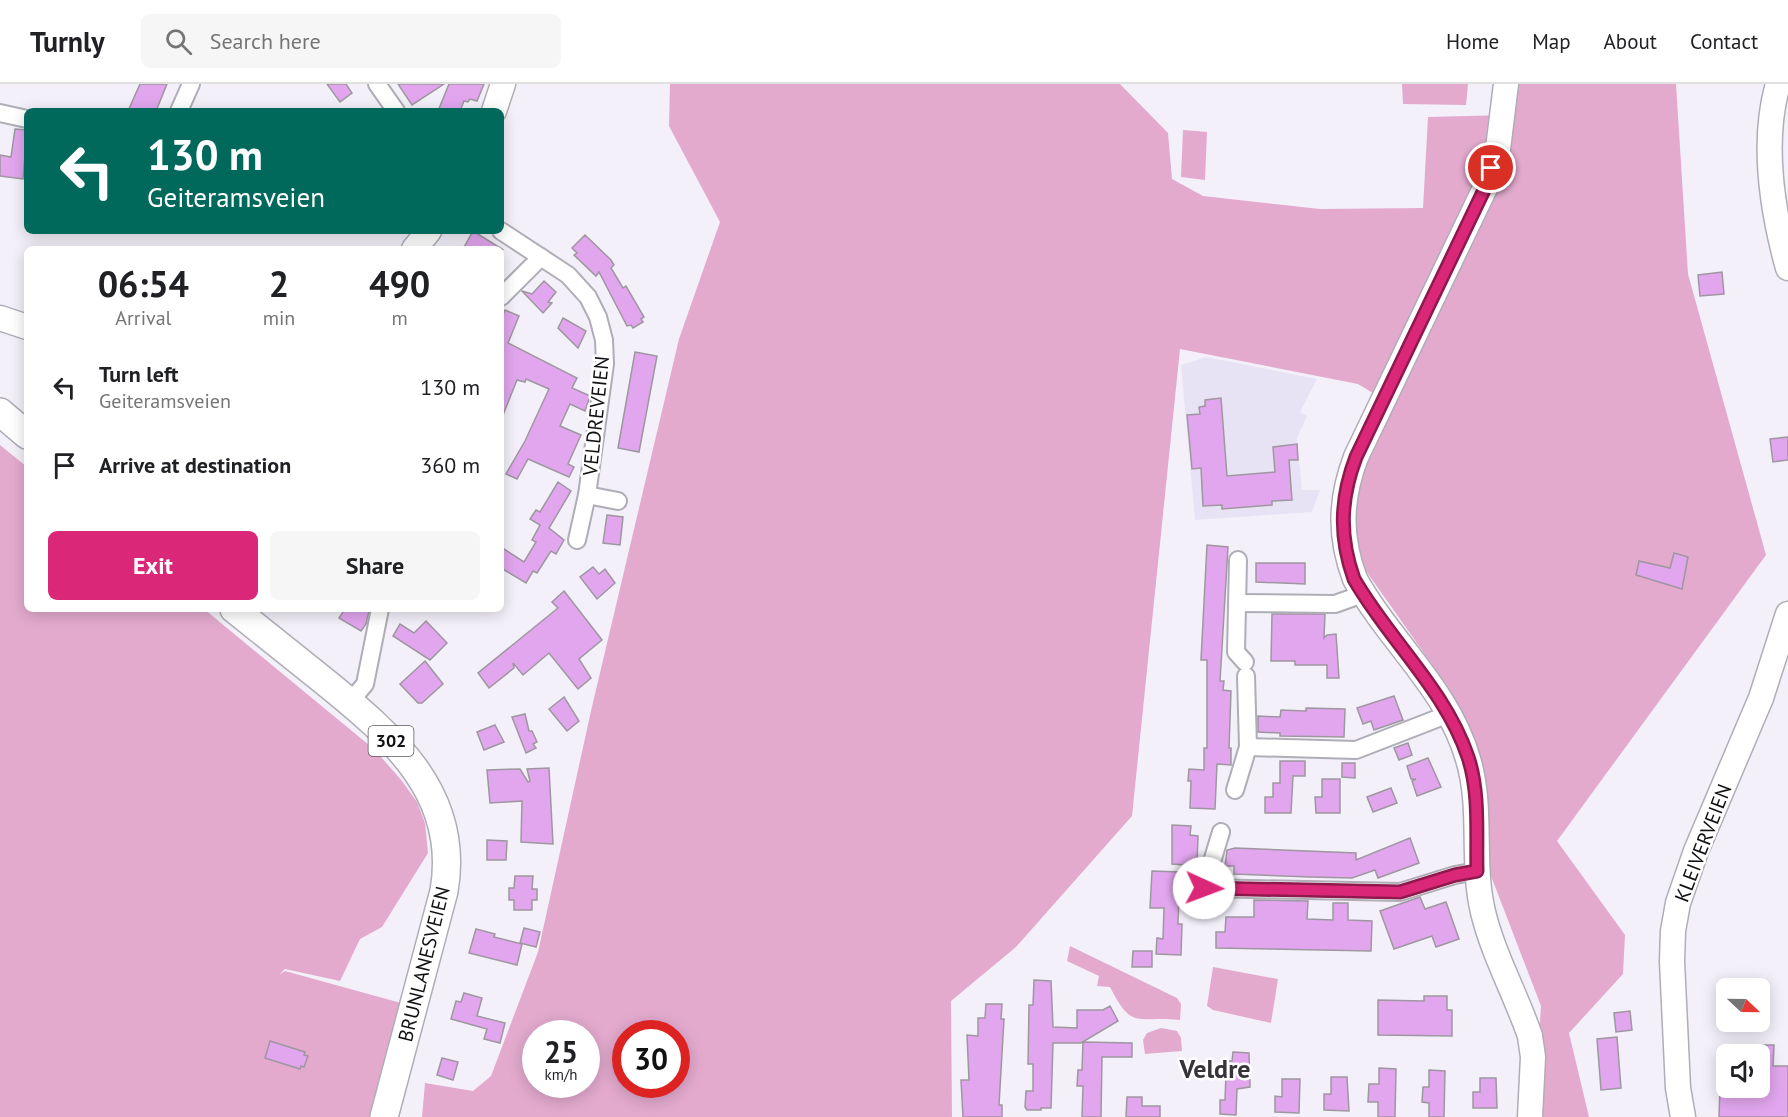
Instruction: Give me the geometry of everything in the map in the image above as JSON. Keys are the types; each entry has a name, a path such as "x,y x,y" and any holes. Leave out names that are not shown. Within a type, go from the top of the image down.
{"main road":[{"path":"0,412 24,432"},
{"path":"0,427 24,446"},
{"name":"BRUNLANESVEIEN","path":"238,612 350,702 389,738 422,778 437,807 446,845 446,877 439,912 384,1117"}],"street":[{"path":"180,108 191,84"},
{"path":"377,84 394,108"},
{"path":"495,108 503,84"},
{"path":"1506,84 1498,149 1485,188 1379,404 1350,473 1341,524 1345,554 1363,594 1449,714 1468,759 1474,785 1477,871 1484,914 1530,1036 1533,1057 1530,1117"},
{"path":"1778,84 1770,126 1770,154 1774,207 1788,268"},
{"path":"0,113 24,118"},
{"name":"VELDREVEIEN","path":"504,233 568,275 588,297 598,317 604,340 605,364 587,495 577,540"},
{"path":"416,246 426,234"},
{"path":"504,294 541,257"},
{"path":"0,318 24,326"},
{"path":"587,495 618,501"},
{"path":"1235,790 1248,747 1245,669 1236,652 1238,560"},
{"path":"1237,603 1335,604 1363,594"},
{"path":"350,702 365,684 379,612"},
{"name":"KLEIVERVEIEN","path":"1683,1117 1678,1088 1672,961 1673,931 1678,903 1696,851 1761,698 1788,614"},
{"path":"1248,747 1356,750 1449,714"},
{"path":"1221,832 1204,888 1400,892 1455,875 1477,871"}],"shaded area":[{"path":"670,84 1120,84 1168,133 1172,179 1203,196 1320,209 1423,208 1428,117 1507,115 1509,84 1676,84 1688,274 1766,555 1557,841 1625,935 1623,974 1569,1033 1589,1117 1534,1117 1541,1006 1491,876 1450,690 1359,561 1354,491 1386,401 1358,384 1180,349 1132,816 1016,947 951,1001 952,1117 422,1117 425,1083 473,1091 491,1076 538,952 591,711 679,339 720,222 669,126"},
{"path":"1402,84 1468,84 1466,105 1403,104"},
{"path":"1183,130 1207,132 1205,180 1181,177"},
{"path":"1206,357 1317,379 1300,412 1307,416 1297,438 1302,490 1320,490 1312,512 1195,520 1181,365"},
{"path":"0,445 24,465 24,612 208,612 375,750 417,802 425,823 428,853 382,927 360,939 340,981 285,969 279,975 285,971 401,1003 372,1117 0,1117"},
{"path":"1070,946 1177,998 1181,1004 1180,1020 1145,1019 1131,1016 1110,987 1097,986 1099,976 1067,961"},
{"path":"1213,967 1278,979 1271,1023 1213,1010 1207,1006"},
{"path":"1161,1028 1177,1031 1181,1038 1182,1051 1145,1054 1143,1040 1147,1033"}],"building":[{"path":"140,84 167,84 157,108 129,108"},
{"path":"327,84 346,84 352,93 340,102"},
{"path":"398,84 444,84 412,105"},
{"path":"449,84 484,84 477,101 470,99 468,102 464,101 461,108 439,108"},
{"path":"15,129 24,130 23,179 0,176 0,155 11,157"},
{"path":"471,234 478,234 497,246 465,246"},
{"path":"585,235 611,260 614,265 611,268 623,288 626,286 644,317 641,319 643,322 633,328 631,325 627,326 599,272 596,276 574,255 577,253 572,248"},
{"path":"1722,272 1724,294 1700,296 1698,275"},
{"path":"544,281 556,292 548,302 552,303 543,313 522,291 532,294"},
{"path":"505,310 519,316 508,343 577,378 572,388 590,396 585,411 570,404 560,426 581,435 568,464 574,467 569,477 528,459 517,479 506,474 525,441 549,389 526,379 525,382 517,380 504,412"},
{"path":"563,318 586,331 578,348 558,328"},
{"path":"635,352 657,356 639,452 618,448"},
{"path":"1221,398 1227,476 1275,472 1273,447 1297,444 1298,460 1289,460 1292,500 1272,501 1272,505 1222,509 1222,505 1203,506 1201,468 1192,469 1187,415 1200,414 1199,407 1205,406 1205,400"},
{"path":"1788,437 1788,460 1773,462 1770,439"},
{"path":"558,482 571,491 549,528 564,540 556,554 551,551 537,573 533,571 526,583 504,570 504,549 524,562 536,542 532,540 540,525 530,519 536,510 540,512"},
{"path":"607,515 623,517 620,545 603,543"},
{"path":"1207,545 1228,547 1220,681 1224,681 1223,690 1231,691 1229,748 1231,748 1231,765 1217,764 1215,809 1190,808 1191,781 1188,781 1189,769 1204,770 1204,748 1207,748 1207,660 1201,660"},
{"path":"1674,553 1688,557 1682,589 1636,575 1639,561 1670,568"},
{"path":"1256,563 1305,563 1305,584 1256,582"},
{"path":"593,567 599,574 605,569 615,583 597,599 580,577"},
{"path":"564,591 602,640 579,659 591,678 578,689 549,653 523,675 513,663 514,668 489,688 478,673 558,608 552,602"},
{"path":"343,612 369,612 366,624 361,631 339,618"},
{"path":"1272,614 1325,614 1324,638 1327,635 1336,634 1339,678 1327,678 1327,665 1295,665 1295,661 1271,661"},
{"path":"426,621 447,643 430,660 393,636 400,624 414,633"},
{"path":"425,661 443,684 422,703 418,703 400,684"},
{"path":"1394,696 1403,720 1374,730 1371,721 1363,724 1357,708"},
{"path":"564,697 579,721 567,731 549,709"},
{"path":"1306,708 1345,709 1344,737 1280,736 1280,733 1258,732 1258,716 1280,717 1281,710 1306,711"},
{"path":"525,714 529,731 532,731 537,742 533,744 536,748 526,753 512,717"},
{"path":"495,725 504,742 484,750 477,732"},
{"path":"1408,743 1412,755 1399,760 1394,748"},
{"path":"1428,758 1441,787 1417,796 1412,781 1416,779 1411,779 1407,766"},
{"path":"1280,761 1305,761 1305,776 1293,776 1291,813 1265,813 1265,797 1273,797 1273,783 1280,783"},
{"path":"1342,763 1355,763 1355,778 1342,777"},
{"path":"549,768 553,844 521,842 522,801 490,803 487,770 520,769 528,782 530,781 527,769"},
{"path":"1322,779 1340,779 1340,813 1316,813 1315,797 1322,797"},
{"path":"1391,788 1397,803 1373,812 1367,797"},
{"path":"1172,825 1191,826 1190,835 1198,836 1197,866 1172,864"},
{"path":"1410,838 1419,863 1378,878 1375,870 1352,878 1310,877 1234,874 1234,866 1225,866 1227,850 1235,848 1356,853 1356,860"},
{"path":"487,840 507,841 506,860 487,860"},
{"path":"1152,871 1180,872 1178,924 1182,924 1181,955 1156,954 1157,938 1163,939 1164,908 1150,908"},
{"path":"515,876 533,876 532,889 537,889 537,900 532,900 532,910 514,910 514,900 509,900 509,888 514,888"},
{"path":"1420,897 1425,909 1446,902 1459,939 1436,947 1432,936 1394,949 1380,911"},
{"path":"1254,900 1308,901 1307,919 1333,920 1333,903 1348,903 1348,920 1372,921 1371,951 1216,948 1216,932 1225,932 1226,917 1254,917"},
{"path":"524,928 540,932 536,947 520,943"},
{"path":"476,929 495,934 494,937 522,944 517,965 469,953"},
{"path":"1133,951 1152,951 1152,967 1132,967"},
{"path":"1034,980 1051,981 1053,1027 1077,1028 1077,1010 1103,1010 1110,1006 1118,1021 1081,1043 1053,1043 1051,1108 1027,1110 1025,1107 1026,1091 1033,1091 1033,1064 1028,1064 1029,1005 1033,1005"},
{"path":"464,993 482,998 477,1016 505,1023 500,1043 484,1039 487,1029 451,1019 456,1001 461,1002"},
{"path":"1424,996 1447,996 1447,1010 1452,1010 1452,1036 1378,1035 1378,1000 1424,1001"},
{"path":"986,1004 1002,1004 1001,1019 1004,1019 999,1105 1002,1105 1002,1117 963,1117 961,1080 969,1080 967,1035 978,1036 978,1018 985,1018"},
{"path":"1630,1011 1632,1030 1616,1032 1614,1013"},
{"path":"1617,1037 1621,1088 1601,1090 1597,1039"},
{"path":"270,1041 305,1052 304,1055 308,1056 304,1067 301,1066 300,1069 265,1058"},
{"path":"1083,1042 1132,1043 1132,1057 1102,1057 1101,1117 1082,1117 1083,1086 1077,1086 1078,1070 1082,1070"},
{"path":"1770,1045 1774,1045 1773,1066 1788,1066 1788,1117 1719,1117 1720,1098 1770,1098"},
{"path":"1233,1052 1249,1053 1250,1087 1237,1089 1236,1115 1220,1114 1220,1100 1225,1100 1226,1073 1223,1073 1223,1061 1232,1061"},
{"path":"442,1058 458,1062 453,1080 437,1075"},
{"path":"1379,1068 1396,1069 1395,1117 1378,1117 1378,1102 1368,1102 1369,1084 1379,1084"},
{"path":"1429,1070 1445,1071 1444,1117 1429,1117 1429,1103 1422,1102 1423,1087 1429,1087"},
{"path":"1331,1077 1347,1077 1349,1111 1324,1110 1324,1094 1331,1094"},
{"path":"1480,1078 1496,1078 1497,1108 1473,1108 1473,1092 1480,1092"},
{"path":"1282,1079 1300,1079 1299,1113 1275,1112 1275,1096 1282,1097"},
{"path":"1127,1097 1142,1097 1142,1106 1160,1106 1160,1117 1126,1117"}],"district":[{"name":"Veldre","path":"1215,1069"}],"route":[{"path":"1204,888 1400,892 1455,875 1477,871 1474,785 1460,738 1449,714 1377,615 1354,579 1345,554 1341,524 1350,473 1356,457 1379,404 1485,188 1491,168"}]}
